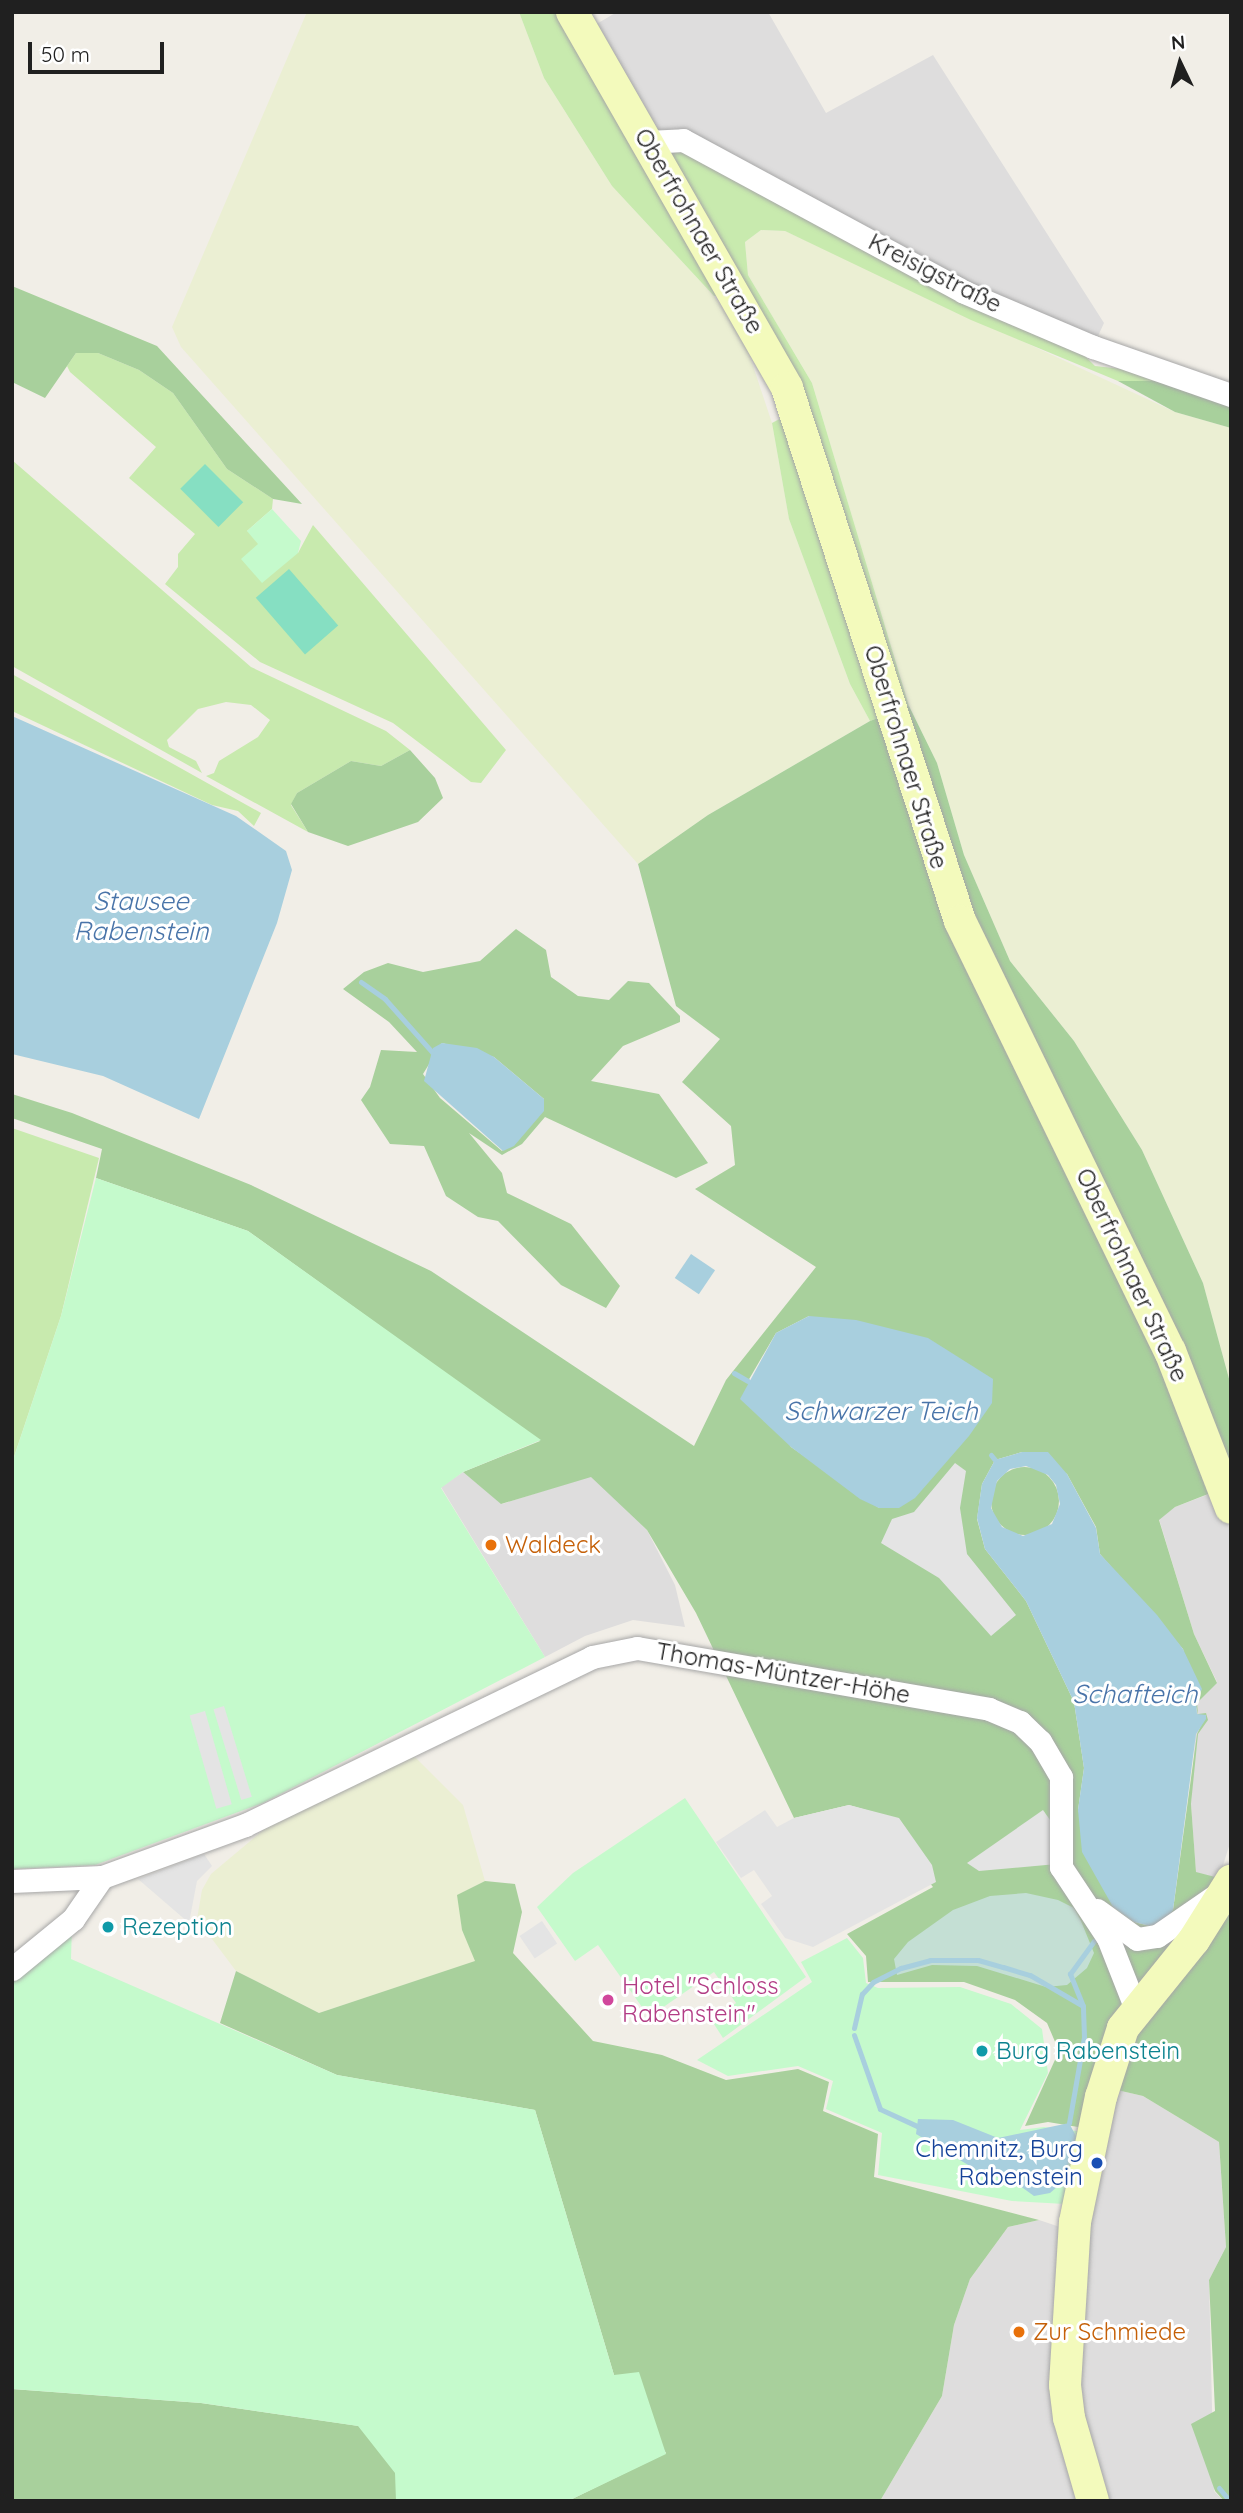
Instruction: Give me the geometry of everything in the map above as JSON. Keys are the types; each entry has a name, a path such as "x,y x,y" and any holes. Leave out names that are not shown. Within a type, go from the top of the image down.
{"main road":[{"name":"Oberfrohnaer Straße","path":"572,12 787,388 960,921 1170,1351 1231,1508"},
{"path":"1093,2501 1074,2441 1065,2385 1075,2222 1101,2097 1123,2028 1194,1940 1229,1884"}],"street":[{"name":"Kreisigstraße","path":"647,142 683,139 964,292 1093,347 1231,395"},
{"name":"Thomas-Müntzer-Höhe","path":"12,1881 102,1878 245,1825 592,1657 637,1648 989,1709 1020,1722 1041,1741 1061,1777 1061,1867 1091,1906 1136,2009"},
{"path":"12,1969 73,1919 102,1878"},
{"path":"1091,1906 1137,1939 1157,1936 1229,1884"}],"shaded area":[{"path":"617,12 768,12 826,113 933,55 1104,323 1093,347 653,142 583,32"},
{"path":"955,1463 966,1471 960,1508 967,1554 1016,1615 991,1636 939,1578 881,1543 892,1519 914,1512"},
{"path":"463,1472 502,1504 591,1476 647,1530 675,1585 685,1627 633,1620 585,1636 545,1657 441,1487"},
{"path":"1217,1491 1231,1534 1231,1840 1219,1878 1196,1873 1191,1804 1197,1703 1217,1682 1194,1634 1159,1519 1175,1507"},
{"path":"224,1706 252,1797 241,1800 213,1709"},
{"path":"205,1711 232,1804 216,1809 190,1715"},
{"path":"849,1805 899,1818 932,1865 936,1882 813,1947 785,1938 761,1904 772,1896 754,1870 741,1878 716,1842 765,1810 777,1827 794,1818"},
{"path":"1043,1810 1055,1827 1057,1864 979,1871 967,1863"},
{"path":"204,1854 212,1866 197,1881 189,1923 138,1879"},
{"path":"542,1921 557,1943 535,1958 520,1936"},
{"path":"1117,2090 1143,2096 1219,2142 1226,2247 1209,2280 1214,2491 1224,2501 880,2501 942,2396 954,2325 970,2279 1008,2227 1039,2220 1060,2227"}],"green space":[{"path":"307,12 519,12 544,78 612,186 714,296 745,342 772,423 789,519 850,684 870,721 708,815 638,864 181,347 172,327"},
{"path":"519,12 555,12 635,147 679,149 972,305 1085,356 1095,366 1122,369 1155,381 1118,381 971,320 785,231 761,230 745,242 748,275 812,383 909,706 870,721 850,684 789,519 772,423 802,407 744,293 714,296 612,186 544,78"},
{"path":"761,230 785,231 1175,412 1231,428 1231,1386 1203,1283 1142,1150 1074,1041 1010,961 964,855 937,763 909,706 812,383 748,275 745,242"},
{"path":"12,286 157,346 302,504 273,499 227,469 173,393 139,370 98,353 76,353 45,398 12,382"},
{"path":"76,353 98,353 139,370 173,393 227,469 273,499 272,509 247,531 298,553 313,525 506,750 481,783 471,782 393,723 260,662 165,584 178,567 178,554 195,534 129,478 156,447 70,372 67,366"},
{"path":"1118,381 1155,381 1231,403 1231,428 1175,412"},
{"path":"12,460 251,667 386,731 410,750 381,766 351,761 297,793 291,805 308,832 206,776 214,773 219,761 258,737 270,720 251,705 226,702 198,709 167,740 169,747 196,761 202,773 12,666"},
{"path":"205,464 243,502 218,527 180,489"},
{"path":"272,509 301,541 298,553 262,583 241,559 258,544 247,531"},
{"path":"289,569 338,626 305,654 256,598"},
{"path":"12,674 261,813 254,826 238,811 212,805 12,711"},
{"path":"909,706 937,763 964,855 1010,961 1074,1041 1142,1150 1203,1283 1231,1386 1231,1485 1175,1507 1159,1520 1194,1634 1217,1683 1197,1703 1198,1714 1206,1713 1208,1720 1198,1734 1191,1804 1196,1872 1219,1878 1084,2128 1048,2122 1025,2126 1059,2051 1047,2023 1015,2000 964,1982 868,1982 866,1956 847,1934 933,1887 873,1812 849,1805 794,1818 696,1613 647,1530 591,1477 501,1504 463,1472 540,1441 248,1231 96,1178 102,1149 12,1118 12,1094 72,1113 251,1185 431,1271 694,1446 726,1380 816,1267 695,1189 735,1165 731,1126 682,1082 720,1039 676,1006 638,864 708,815 870,721","holes":["809,1316 879,1508 791,1447 748,1381 776,1333","1022,1452 1067,1474 1096,1527 1100,1554 1183,1649 1198,1715 1206,1715 1197,1734 1173,1910 1150,1926 1134,1922 1113,1907 1078,1810 1084,1768 1074,1702 1026,1601 985,1549 977,1519 982,1484 995,1460"]},
{"path":"410,750 435,778 443,798 418,822 348,846 308,832 291,804 297,793 351,761 381,766"},
{"path":"516,929 546,950 551,977 578,996 609,1000 628,981 649,983 680,1016 680,1022 623,1046 591,1081 659,1094 708,1163 676,1178 545,1117 522,1144 502,1155 469,1133 502,1173 507,1193 571,1224 620,1286 606,1308 561,1285 498,1221 478,1217 446,1196 424,1146 390,1144 361,1100 370,1087 381,1050 417,1052 389,1022 343,989 364,972 388,963 423,972 480,961","holes":["442,1043 494,1057 544,1099 502,1151 440,1098 423,1074"]},
{"path":"12,1128 99,1158 61,1316 12,1463"},
{"path":"96,1178 248,1231 541,1440 463,1472 441,1488 545,1657 263,1803 95,1865 12,1869 12,1463 61,1316"},
{"path":"1018,1467 1032,1467 1044,1472 1054,1482 1059,1501 1054,1520 1044,1530 1032,1535 1018,1535 1006,1530 996,1520 991,1508 991,1494 996,1482 1006,1472"},
{"path":"409,1751 463,1805 485,1881 458,1895 462,1930 476,1961 319,2013 236,1971 197,1919 202,1890 211,1874 280,1816"},
{"path":"685,1798 806,1977 723,2038 712,2021 736,2003 714,1972 649,2017 598,1945 575,1961 537,1907 573,1873"},
{"path":"485,1881 515,1884 522,1912 513,1953 593,2041 662,2055 726,2080 798,2069 829,2082 823,2111 878,2134 874,2177 1039,2220 1008,2227 970,2279 954,2325 942,2396 880,2501 568,2501 666,2453 614,2375 535,2110 337,2075 220,2023 236,1971 319,2013 475,1961 462,1930 457,1895"},
{"path":"1026,1893 1058,1900 1074,1908 1081,1921 1094,1953 1087,1968 1067,1985 1046,1987 977,1966 932,1965 897,1975 894,1959 908,1942 953,1910 990,1896"},
{"path":"1231,1911 1231,2501 1224,2501 1215,2491 1191,2424 1215,2411 1209,2280 1226,2247 1219,2142 1143,2096 1117,2090 1134,2027 1193,1966"},
{"path":"72,1925 71,1959 337,2075 535,2110 614,2375 639,2372 666,2454 568,2501 396,2501 395,2473 358,2426 201,2403 12,2389 12,1974"},
{"path":"847,1938 863,1958 866,1983 878,1988 960,1987 1011,2004 1042,2029 1048,2073 1020,2130 1044,2127 1084,2132 1065,2204 1012,2201 878,2175 882,2133 826,2109 833,2081 798,2066 728,2076 697,2060 812,1982 801,1962"},
{"path":"12,2389 201,2403 359,2426 396,2473 396,2501 12,2501"}],"water":[{"name":"Stausee Rabenstein","path":"12,716 236,816 286,851 292,870 277,923 199,1119 103,1076 12,1054"},
{"path":"442,1043 477,1048 494,1057 544,1099 544,1111 514,1146 503,1151 424,1081 433,1048"},
{"path":"691,1254 715,1270 699,1294 675,1278"},
{"name":"Schwarzer Teich","path":"809,1316 856,1320 928,1338 993,1379 992,1403 969,1436 915,1498 899,1508 879,1508 860,1499 791,1447 740,1399 776,1333"},
{"name":"Schafteich","path":"1022,1452 1048,1452 1067,1474 1096,1528 1100,1554 1157,1615 1183,1649 1202,1689 1196,1702 1197,1714 1206,1715 1206,1719 1196,1734 1173,1910 1166,1922 1150,1926 1134,1922 1113,1907 1082,1852 1078,1810 1084,1768 1074,1702 1026,1601 985,1549 977,1518 982,1484 995,1460","holes":["1026,1466 1048,1475 1056,1485 1060,1504 1052,1524 1023,1536 1002,1527 991,1508 997,1481 1010,1469"]},
{"path":"918,2119 953,2120 998,2138 1069,2123 1076,2136 1064,2181 1050,2193 1034,2196 1016,2183 980,2172 916,2134"}],"waterway":[{"path":"361,982 385,999 432,1052"},
{"path":"734,1373 748,1381"},
{"path":"991,1455 995,1460"},
{"path":"1069,2123 1084,2037 1083,2006 1070,1974 1094,1941"},
{"path":"854,2028 862,1994 873,1982 901,1968 930,1960 978,1960 1030,1975 1083,2006"},
{"path":"854,2035 880,2109 917,2126"},
{"path":"1219,2488 1230,2501"}],"place":[{"name":"Waldeck","path":"491,1545"},
{"name":"Rezeption","path":"108,1927"},
{"name":"Hotel \"Schloss Rabenstein\"","path":"608,2000"},
{"name":"Burg Rabenstein","path":"982,2051"},
{"name":"Chemnitz, Burg Rabenstein","path":"1097,2163"},
{"name":"Zur Schmiede","path":"1019,2332"}]}
